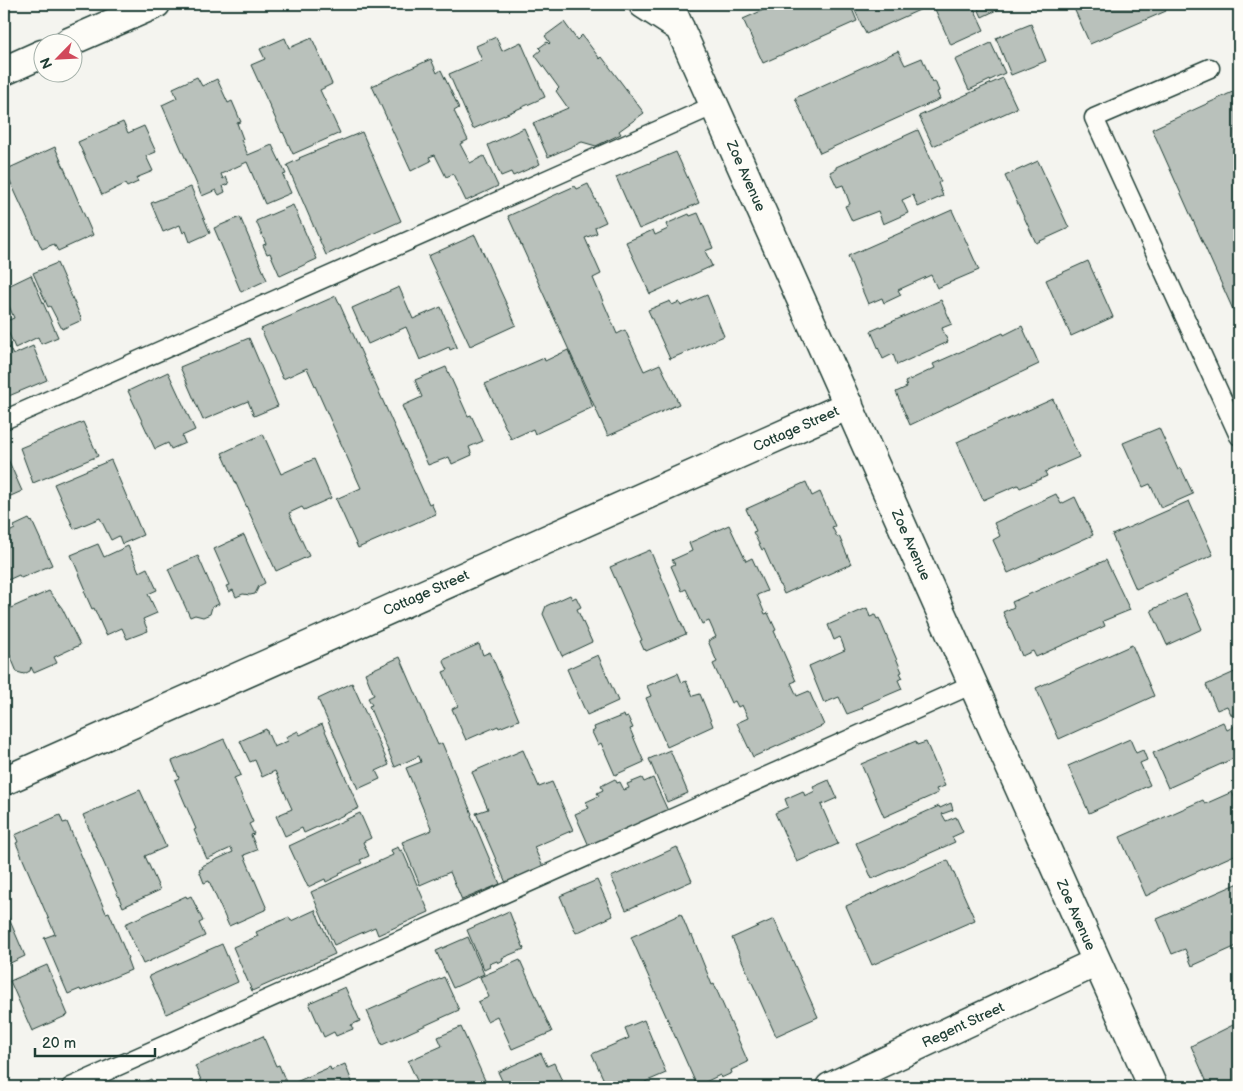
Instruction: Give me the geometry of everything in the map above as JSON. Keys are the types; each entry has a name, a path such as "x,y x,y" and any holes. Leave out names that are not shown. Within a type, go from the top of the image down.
{"street":[{"path":"82,36 156,4"},
{"path":"642,4 675,16"},
{"name":"Zoe Avenue","path":"675,16 1153,1087"},
{"path":"4,72 32,59"},
{"name":"Cottage Street","path":"4,781 849,406"},
{"name":"Regent Street","path":"830,1087 1097,962"}],"lane":[{"path":"1210,68 1094,118 1239,436"},
{"path":"4,420 715,104"},
{"path":"71,1087 973,684"}],"building":[{"path":"777,4 850,4 857,21 763,63 743,19"},
{"path":"852,4 924,4 926,7 866,34"},
{"path":"942,4 972,4 984,30 951,45 934,7"},
{"path":"976,4 1009,4 982,17"},
{"path":"1072,4 1163,4 1166,11 1090,44"},
{"path":"564,22 577,40 582,35 600,59 602,57 644,113 619,131 621,134 596,146 582,142 548,157 533,123 568,108 556,91 559,88 535,55 541,50 539,48 547,42 550,43 545,36"},
{"path":"1031,24 1046,61 1011,75 996,38"},
{"path":"496,37 502,51 521,42 545,97 473,129 449,74 482,60 476,46"},
{"path":"285,38 289,48 312,38 332,84 320,90 340,133 293,154 251,65 265,59 260,49"},
{"path":"991,43 1005,73 969,90 955,60"},
{"path":"898,51 905,65 922,58 932,82 935,81 940,99 820,153 795,98"},
{"path":"431,59 437,73 441,70 459,108 454,111 468,140 460,144 470,163 484,156 498,186 466,201 453,174 446,177 435,155 429,157 431,161 411,171 372,86"},
{"path":"197,77 202,86 217,79 228,103 232,101 241,122 237,123 243,139 241,140 248,155 272,145 286,174 283,175 291,193 265,204 247,162 221,174 223,179 226,177 229,184 223,186 225,192 219,195 216,190 202,196 162,105 177,98 173,88"},
{"path":"1003,78 1017,108 933,146 919,116"},
{"path":"1239,89 1239,323 1152,129"},
{"path":"123,122 128,133 144,126 156,152 146,156 153,171 136,178 138,182 127,187 125,184 102,195 78,142"},
{"path":"524,128 540,164 513,176 511,172 501,176 488,145"},
{"path":"918,130 941,182 938,183 943,196 918,207 913,195 902,200 908,213 883,224 878,211 852,221 845,206 850,204 843,185 837,187 830,172 836,169 836,167"},
{"path":"362,132 401,221 326,255 287,165 299,158"},
{"path":"55,147 93,235 58,251 54,244 42,249 5,170"},
{"path":"676,152 699,203 639,229 616,177"},
{"path":"1038,161 1069,228 1036,243 1005,176"},
{"path":"588,184 606,222 595,227 597,233 585,238 601,274 593,278 617,334 625,330 644,371 660,364 679,404 608,436 508,216 575,186 577,189"},
{"path":"191,187 210,233 190,242 186,231 183,233 180,225 163,232 151,203"},
{"path":"293,205 317,259 280,276 270,253 267,254 263,245 266,244 256,221"},
{"path":"952,210 979,270 937,288 931,275 898,290 901,295 884,303 882,298 868,304 848,256"},
{"path":"698,213 713,248 705,251 712,266 650,294 626,242 653,230 655,235 668,229 666,224 689,214 690,216"},
{"path":"240,217 267,280 241,292 214,228"},
{"path":"475,235 516,325 470,346 428,256"},
{"path":"1088,261 1113,317 1071,336 1046,280"},
{"path":"57,263 82,320 62,329 50,306 48,307 33,273"},
{"path":"31,275 58,337 41,344 38,337 15,348 4,322 14,318 4,294 4,288"},
{"path":"399,287 413,319 441,307 457,347 450,350 449,347 420,360 406,327 368,344 352,308"},
{"path":"707,295 724,336 670,359 648,310 670,301 672,305 679,302 681,306"},
{"path":"336,296 429,504 431,503 436,514 358,548 336,499 361,488 307,368 283,379 261,329"},
{"path":"941,300 952,324 942,328 948,342 897,365 893,354 883,359 871,331"},
{"path":"1022,326 1039,364 910,425 896,392 907,387 905,382 935,368 933,364"},
{"path":"249,338 278,406 254,416 248,401 203,420 180,367"},
{"path":"33,346 47,380 4,398 4,349 9,347 13,355"},
{"path":"568,350 593,407 535,434 533,429 511,439 485,384 544,358 545,361"},
{"path":"446,367 468,416 471,415 483,441 469,447 472,455 452,464 449,457 428,465 402,406 422,397 415,380"},
{"path":"168,372 195,430 182,436 185,443 171,449 168,443 155,449 128,391"},
{"path":"1053,399 1079,457 1045,472 1047,476 1020,488 1018,485 983,500 957,442"},
{"path":"83,422 98,456 33,483 20,448"},
{"path":"1159,428 1178,470 1181,468 1193,494 1161,508 1150,484 1143,487 1123,443"},
{"path":"263,434 281,474 314,459 331,498 304,510 302,507 289,513 309,556 276,571 222,453"},
{"path":"7,457 22,491 4,499 4,459"},
{"path":"111,460 143,535 122,544 119,536 111,540 100,518 74,529 54,484"},
{"path":"806,482 812,496 820,492 835,526 832,527 837,537 839,536 851,564 784,594 764,549 762,550 753,532 756,531 746,509"},
{"path":"1056,494 1061,504 1075,497 1093,535 1008,573 993,540 1000,536 994,523"},
{"path":"1189,501 1213,555 1136,589 1112,535"},
{"path":"29,519 32,521 52,565 21,578 19,575 8,580 4,571 4,531 8,529 9,532 15,529 14,526"},
{"path":"729,525 746,561 752,558 767,591 757,595 765,614 768,613 776,630 774,631 796,681 791,683 797,696 809,691 824,725 753,757 737,723 748,718 742,705 738,707 735,701 731,703 713,664 717,662 708,641 716,637 709,621 702,624 686,589 682,591 671,566 675,564 672,560 692,551 689,543"},
{"path":"244,535 265,583 259,586 255,594 243,594 236,597 233,590 229,592 226,586 230,585 214,549"},
{"path":"98,544 104,557 128,546 139,572 147,568 157,590 148,594 157,613 143,619 148,631 127,639 122,628 106,635 84,591 86,590 71,555"},
{"path":"650,550 686,634 646,651 640,641 642,640 610,567"},
{"path":"198,556 219,604 212,607 210,614 203,617 195,615 190,617 168,569"},
{"path":"1106,560 1130,610 1103,621 1105,626 1036,657 1033,651 1022,656 1003,612 1014,607 1012,602"},
{"path":"49,591 62,608 80,645 54,657 57,663 34,673 31,667 30,671 24,674 17,672 4,641 4,611"},
{"path":"1186,594 1202,629 1167,645 1151,610"},
{"path":"570,595 572,599 576,597 581,607 577,609 592,642 562,656 543,614 546,606"},
{"path":"867,608 870,617 875,615 877,619 879,618 902,672 900,673 903,678 898,680 902,689 847,714 839,697 824,703 809,666 845,650 840,637 834,640 828,625"},
{"path":"479,644 483,655 490,652 519,720 499,728 498,726 466,740 452,709 458,706 443,672 448,670 443,660"},
{"path":"1132,645 1154,696 1059,739 1036,688"},
{"path":"598,655 618,701 587,715 567,669"},
{"path":"400,657 438,745 442,743 500,884 462,900 450,872 420,885 402,842 432,830 406,768 421,762 419,756 395,767 369,706 372,705 368,698 374,695 365,673"},
{"path":"4,662 9,673 4,675"},
{"path":"1239,670 1239,724 1235,714 1232,716 1227,706 1217,710 1206,685"},
{"path":"678,673 682,683 686,681 693,696 700,694 713,726 667,747 646,698 651,696 647,686"},
{"path":"352,683 389,765 376,771 380,779 358,789 318,699"},
{"path":"624,715 625,718 628,717 633,728 630,729 644,762 615,775 601,743 598,745 592,732 595,730 594,727"},
{"path":"1223,722 1227,730 1239,724 1239,756 1168,788 1153,753"},
{"path":"322,724 359,808 304,833 302,828 285,836 276,816 292,809 275,771 262,777 255,760 250,762 240,741 266,729 274,747 288,741 286,737 298,731 300,735"},
{"path":"224,739 241,775 234,778 253,822 249,824 254,834 251,835 257,850 244,855 267,909 229,926 209,881 204,883 199,870 203,868 202,866 233,852 231,848 207,859 175,780 179,778 172,761"},
{"path":"1130,739 1136,753 1143,750 1147,760 1140,763 1150,785 1089,813 1068,766"},
{"path":"916,741 917,745 926,742 945,786 936,789 938,793 884,817 861,764"},
{"path":"523,750 539,787 552,782 573,830 534,847 543,867 506,883 476,813 488,809 472,772"},
{"path":"670,750 688,793 667,802 649,759"},
{"path":"642,778 644,782 653,778 668,811 589,846 575,814 589,808 586,802 599,796 597,793 603,790 601,786 615,779 617,783 620,782 624,790 629,788 627,784"},
{"path":"829,780 837,798 821,805 838,844 797,862 775,813 788,807 785,799 803,791 805,796 815,791 813,787"},
{"path":"140,790 166,847 145,856 160,890 123,907 83,815"},
{"path":"1232,792 1239,807 1239,853 1146,896 1120,837 1203,800 1205,804"},
{"path":"951,803 953,810 942,814 946,821 956,817 963,832 952,837 955,842 872,879 856,843 939,806 940,808"},
{"path":"360,813 371,838 363,842 369,856 360,860 362,863 339,873 340,875 326,882 325,879 308,887 289,846"},
{"path":"60,815 63,823 67,822 106,913 109,912 131,970 81,991 80,989 68,994 44,938 55,934 16,843 18,842 15,835"},
{"path":"398,847 400,851 402,850 429,912 378,935 375,927 334,945 311,892 393,855 391,850"},
{"path":"677,847 692,881 626,910 611,877"},
{"path":"948,860 975,920 872,965 846,906"},
{"path":"597,880 613,916 576,933 560,896"},
{"path":"1239,883 1239,945 1192,966 1185,949 1172,954 1157,919"},
{"path":"186,896 187,898 191,896 203,921 199,923 205,936 143,964 125,924"},
{"path":"4,907 25,956 4,966"},
{"path":"315,910 335,954 252,991 233,947 258,936 256,932 289,917 291,921"},
{"path":"509,911 524,949 502,958 503,960 498,963 497,961 489,964 490,967 484,970 467,930"},
{"path":"681,914 748,1062 731,1070 732,1073 721,1078 720,1075 697,1086 631,937"},
{"path":"774,919 818,1017 776,1036 732,938"},
{"path":"468,937 484,974 453,988 436,951"},
{"path":"222,944 238,982 166,1014 149,976"},
{"path":"520,960 552,1032 512,1049 497,1016 487,1021 478,1002 489,997 480,977"},
{"path":"47,965 68,1015 32,1031 10,981"},
{"path":"444,977 459,1010 382,1045 367,1011"},
{"path":"345,987 360,1021 351,1025 353,1029 336,1036 334,1032 324,1037 309,1003"},
{"path":"644,1020 666,1073 645,1082 647,1085 642,1087 607,1087 592,1054 629,1038 625,1028"},
{"path":"1239,1022 1239,1087 1209,1087 1191,1046"},
{"path":"461,1027 488,1087 420,1087 408,1061 442,1046 438,1037"},
{"path":"263,1036 276,1066 279,1065 288,1087 204,1087 195,1066"},
{"path":"541,1053 547,1066 554,1063 562,1081 556,1084 557,1087 505,1087 498,1072"},
{"path":"345,1064 354,1087 298,1087 296,1082 330,1067 331,1070"},
{"path":"151,1079 155,1087 133,1087"}]}
